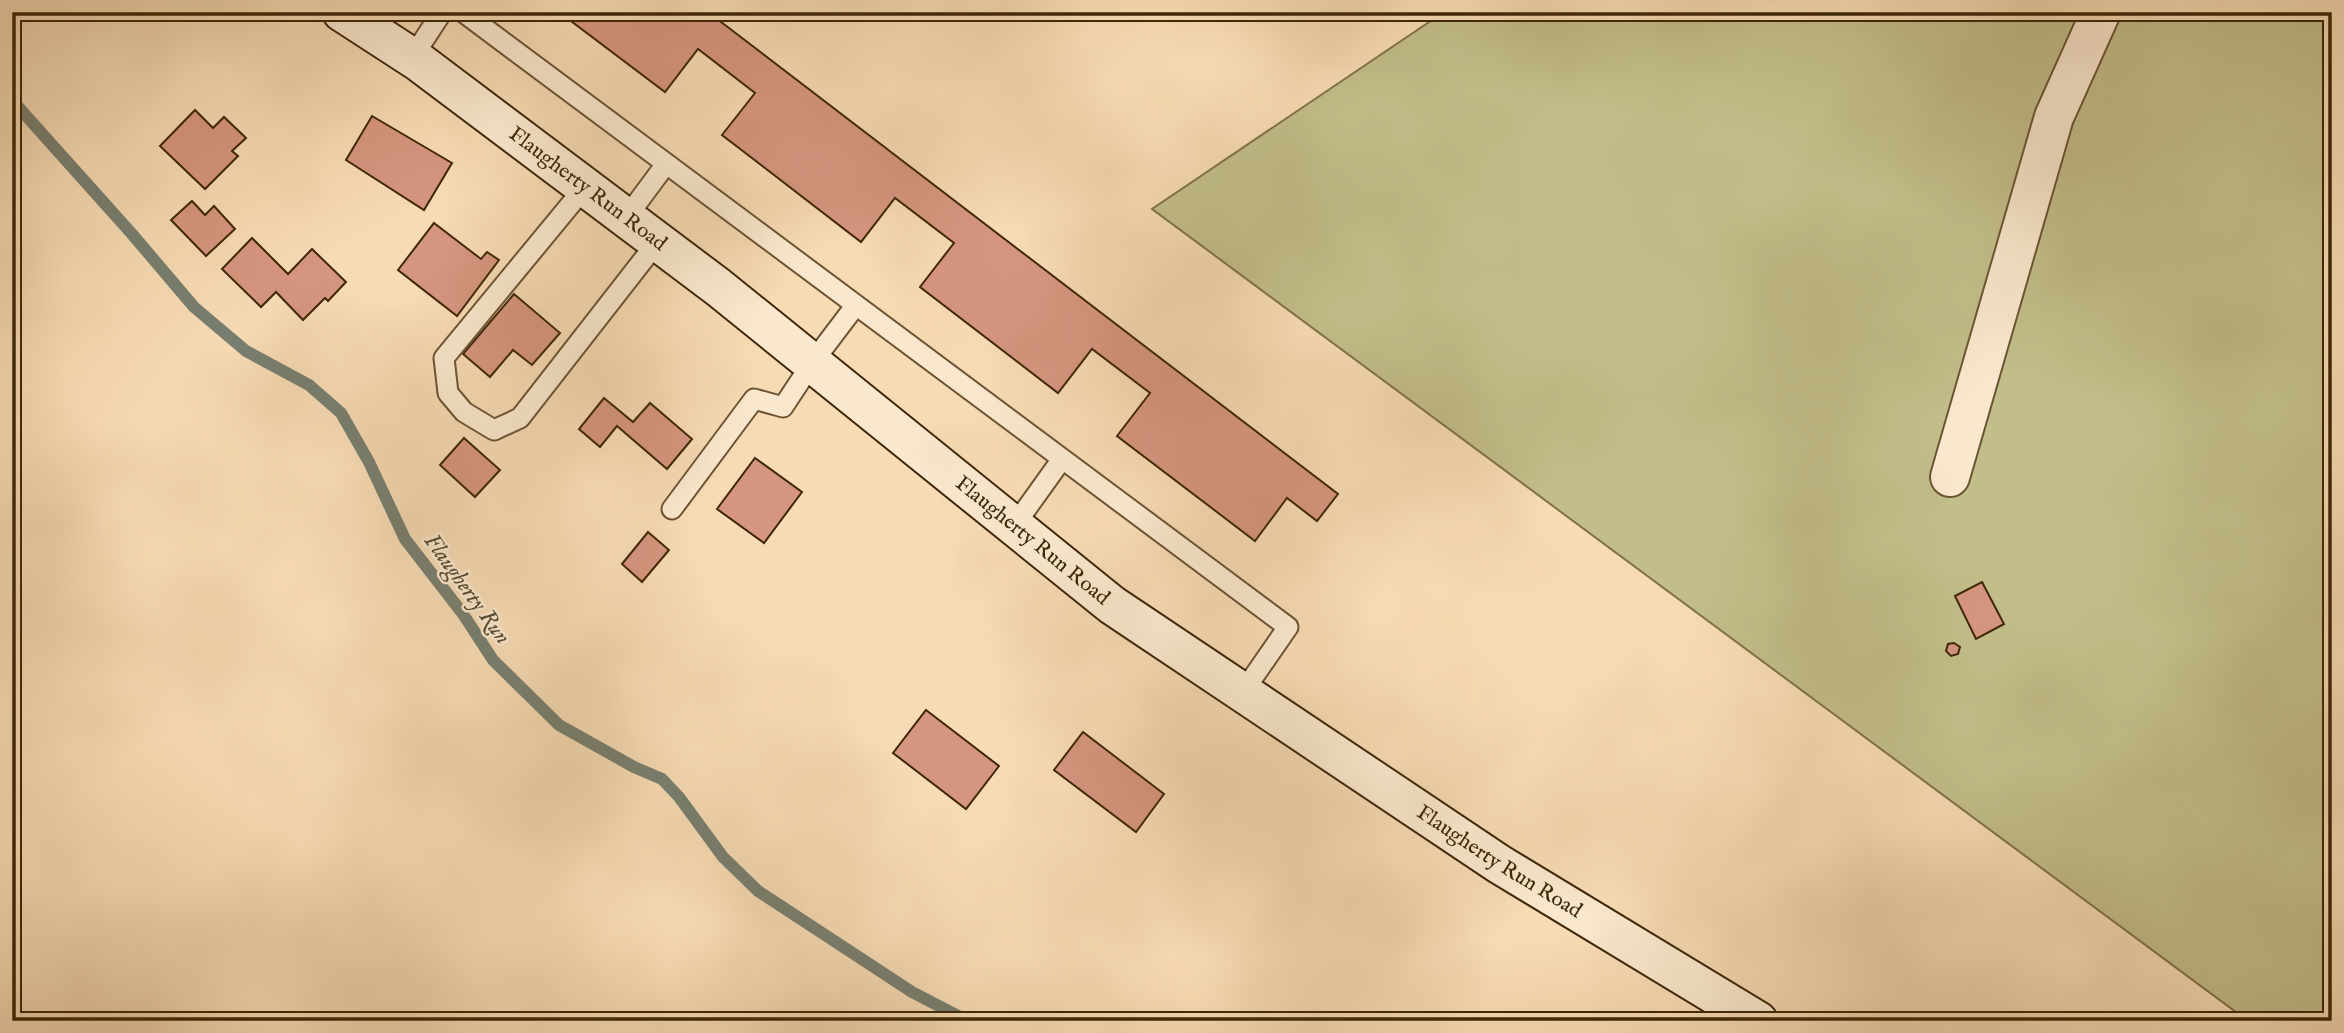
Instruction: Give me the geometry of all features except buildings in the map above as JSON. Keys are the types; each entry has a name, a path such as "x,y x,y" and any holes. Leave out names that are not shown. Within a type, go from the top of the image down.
{"main road":[{"name":"Flaugherty Run Road","path":"342,12 412,58 658,242 1112,605 1499,864 1758,1021"},
{"path":"1950,477 2054,117 2101,12"}],"lane":[{"path":"412,58 442,12"},
{"path":"463,12 1288,627 1243,692"},
{"path":"626,218 666,164"},
{"path":"586,187 444,358 448,393 464,412 494,430 520,418 658,242"},
{"path":"672,509 754,399 783,407 856,305"},
{"path":"1014,526 1062,459"}],"shaded area":[{"path":"1444,12 2332,12 2332,1021 2248,1021 1152,209"}],"waterway":[{"name":"Flaugherty Run","path":"12,100 194,307 246,351 309,385 341,413 369,462 405,539 463,614 493,660 559,725 634,767 662,779 679,797 723,857 758,891 912,992 968,1021"}]}
